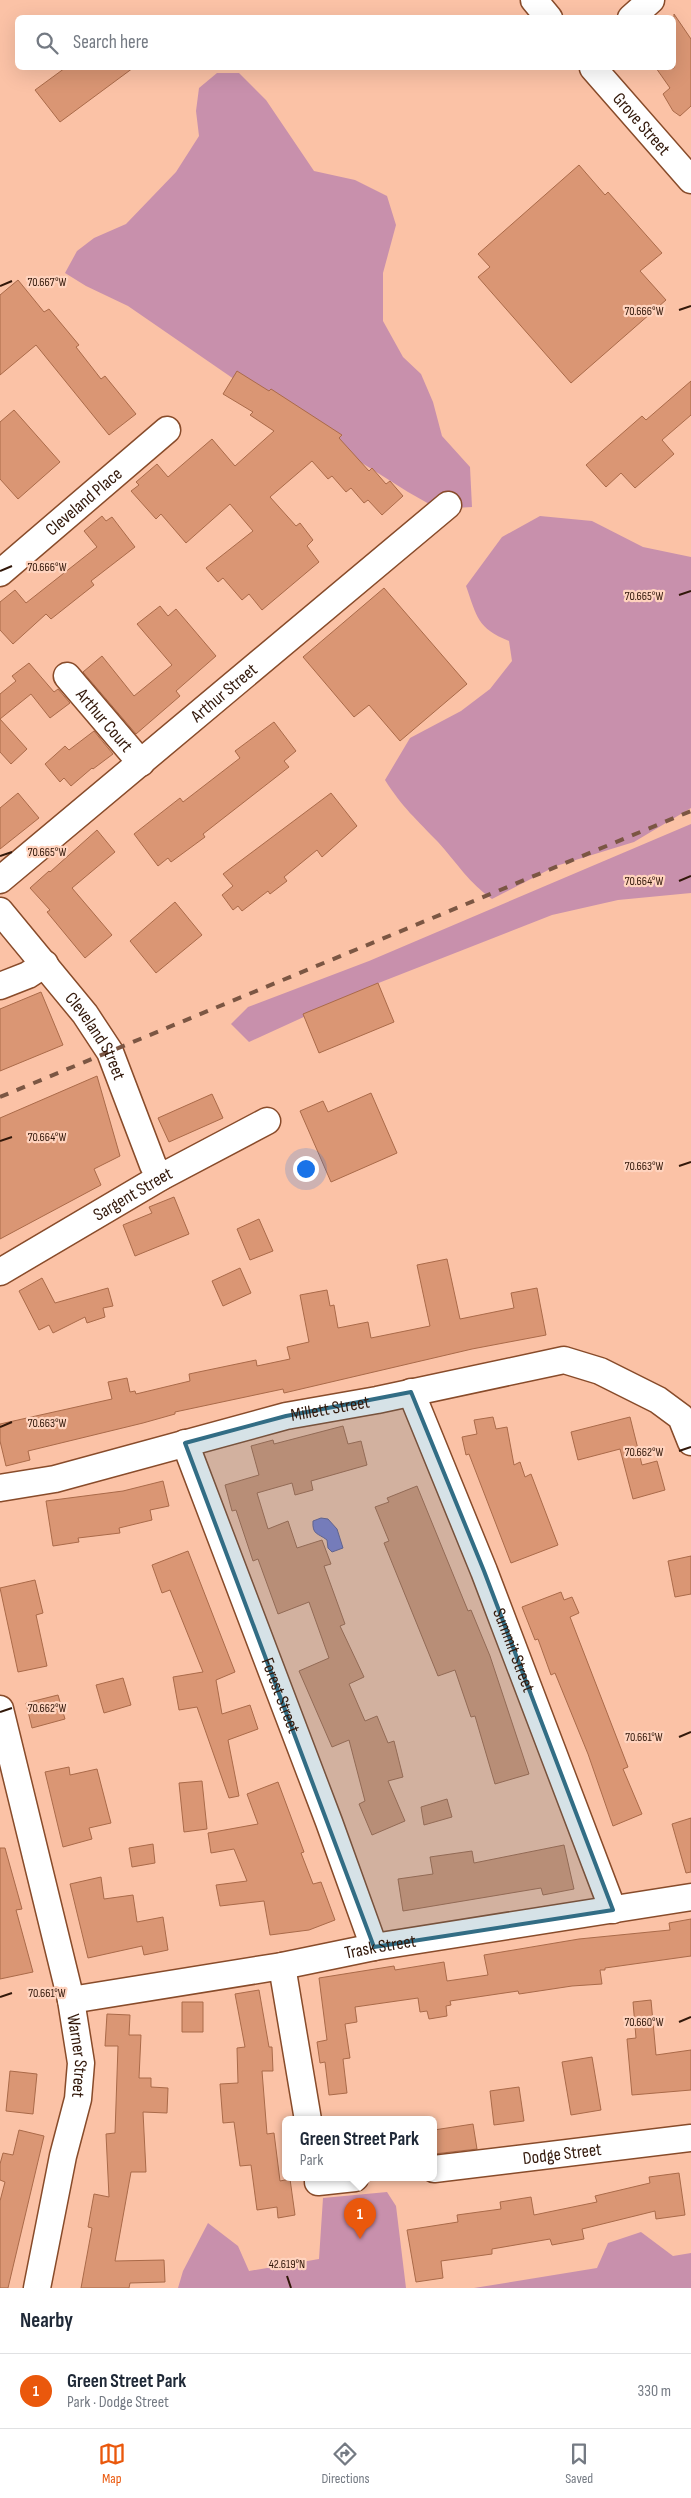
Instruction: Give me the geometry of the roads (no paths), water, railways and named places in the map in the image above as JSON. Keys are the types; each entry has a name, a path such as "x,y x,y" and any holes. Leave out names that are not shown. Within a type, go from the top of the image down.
{"street":[{"path":"534,0 546,15"},
{"path":"634,15 652,0"},
{"name":"Grove Street","path":"595,70 686,163"},
{"name":"Cleveland Place","path":"0,573 167,430"},
{"name":"Arthur Street","path":"0,880 448,505"},
{"name":"Arthur Court","path":"67,676 141,763"},
{"name":"Cleveland Street","path":"0,911 85,1014 110,1052 153,1165 161,1177"},
{"path":"0,986 28,975 45,964"},
{"name":"Sargent Street","path":"0,1272 161,1177 267,1121"},
{"name":"Millett Street","path":"0,1488 55,1479 286,1416 564,1360 600,1371 658,1400"},
{"name":"Summit Street","path":"411,1392 484,1571 613,1910"},
{"path":"658,1400 691,1404"},
{"path":"658,1400 681,1417 691,1442"},
{"name":"Forest Street","path":"186,1443 228,1560 329,1822 374,1948"},
{"name":"Warner Street","path":"0,1709 71,2000 81,2063 78,2099 63,2156 37,2288"},
{"name":"Trask Street","path":"71,2000 282,1966 374,1948 691,1897"},
{"path":"282,1966 307,2116"},
{"name":"Dodge Street","path":"437,2168 691,2138"}],"railway":[{"path":"0,1097 691,811"}],"place":[{"name":"Green Street Park","path":"360,2239"}]}
